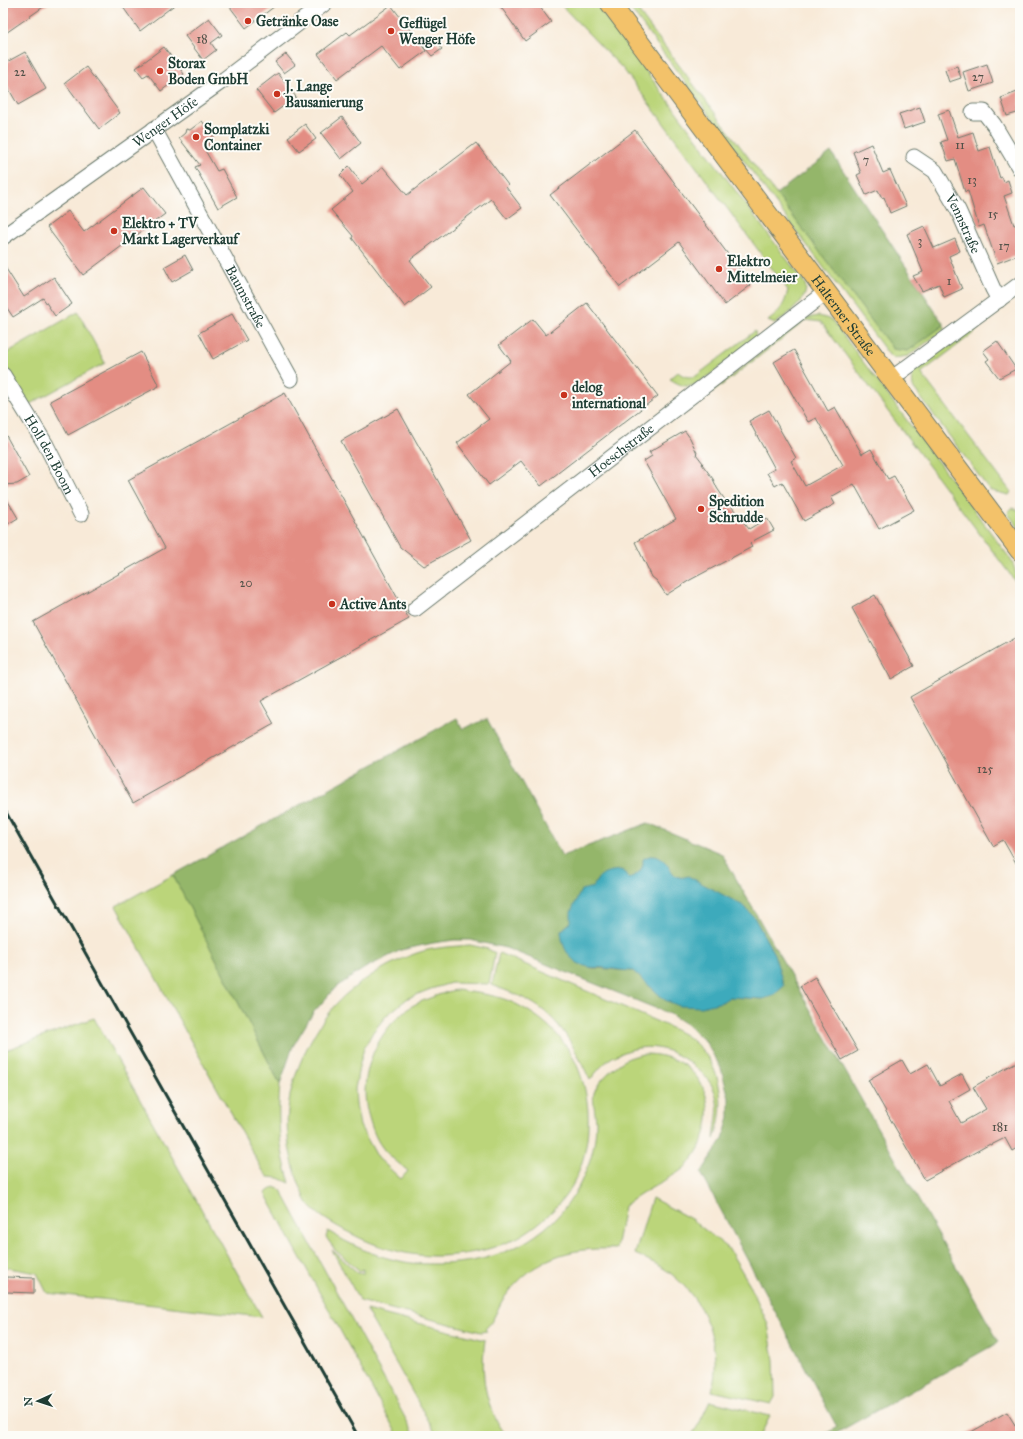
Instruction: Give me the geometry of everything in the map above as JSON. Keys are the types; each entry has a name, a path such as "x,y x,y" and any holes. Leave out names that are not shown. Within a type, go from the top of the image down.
{"main road":[{"name":"Halterner Straße","path":"610,3 1020,551"}],"street":[{"name":"Wenger Höfe","path":"3,237 225,79 325,3"},
{"path":"973,112 984,112 994,125 1020,169"},
{"name":"Baumstraße","path":"154,129 291,379"},
{"name":"Vennstraße","path":"914,157 935,171 958,210 999,300"},
{"path":"891,379 1020,284"},
{"name":"Hoeschstraße","path":"415,609 826,292"},
{"name":"Holl den Boom","path":"3,375 46,445 82,514"}],"green space":[{"path":"559,3 595,3 804,282 806,288 802,300 775,324 768,321 781,307 788,290 624,70"},
{"path":"626,3 632,3 893,349 908,351 944,325 945,329 908,356 895,359 889,355"},
{"path":"831,152 944,325 908,351 893,349 776,194"},
{"path":"78,312 105,363 28,405 3,362 3,355"},
{"path":"819,316 832,320 1009,557 1015,569 1015,581 821,322 806,320 713,392 713,390 805,318"},
{"path":"978,323 980,326 975,332 921,373 1011,492 1009,495 992,491 988,488 913,387 913,372"},
{"path":"755,331 756,338 696,384 685,386 670,379 678,372 687,377 696,376"},
{"path":"1011,508 1020,510 1020,529 1008,514"},
{"path":"457,718 462,729 487,719 562,856 648,823 722,854 999,1342 831,1436 822,1436 837,1427 701,1173 723,1139 729,1117 729,1098 721,1068 705,1041 686,1024 670,1014 506,948 470,940 454,940 433,943 401,950 365,968 336,987 313,1013 293,1046 280,1084 173,875","holes":["644,864 670,870 675,876 683,878 754,917 774,954 763,999 730,997 722,1002 665,1000 633,971 591,968 561,931 571,922 593,887 629,880 640,872"]},
{"path":"173,875 280,1084 279,1122 281,1146 290,1183 279,1178 268,1177 263,1171 116,906"},
{"path":"470,945 488,949 495,953 489,984 451,983 408,998 386,1016 373,1032 364,1048 355,1089 356,1104 360,1126 378,1158 401,1179 408,1171 391,1157 382,1147 375,1136 369,1118 365,1099 365,1083 373,1053 380,1039 400,1015 412,1006 453,990 486,994 515,1003 539,1018 561,1040 573,1057 585,1089 588,1117 586,1146 578,1173 566,1195 541,1222 521,1236 493,1247 463,1254 429,1256 406,1253 383,1247 361,1238 327,1220 310,1207 300,1186 291,1158 287,1129 290,1095 300,1064 315,1032 345,995 361,982 379,971 417,953"},
{"path":"499,953 665,1025 691,1039 711,1063 719,1087 721,1100 720,1113 714,1139 717,1113 716,1096 711,1084 699,1070 670,1051 651,1047 632,1049 618,1054 605,1063 590,1080 573,1046 550,1016 540,1008 515,994 492,985"},
{"path":"94,1018 262,1317 47,1293 37,1273 3,1267 3,1051"},
{"path":"642,1054 664,1056 682,1064 695,1075 704,1090 708,1106 707,1125 701,1144 690,1162 684,1168 624,1206 616,1249 582,1250 567,1253 540,1264 515,1284 504,1298 491,1323 485,1329 487,1331 481,1332 360,1301 332,1250 358,1273 363,1274 363,1269 360,1271 335,1250 326,1237 328,1231 345,1241 372,1253 390,1259 418,1264 461,1263 505,1252 526,1242 544,1229 560,1213 574,1195 585,1173 593,1149 596,1123 593,1099 594,1093 599,1084 621,1063 629,1058"},
{"path":"274,1187 281,1190 415,1436 398,1436 265,1193"},
{"path":"652,1198 691,1219 728,1248 749,1283 768,1324 774,1360 775,1397 771,1404 712,1391 715,1376 713,1345 710,1330 697,1303 688,1290 667,1271 635,1254"},
{"path":"366,1310 485,1340 483,1366 486,1391 494,1414 507,1436 437,1436"},
{"path":"710,1401 770,1416 760,1436 691,1436 699,1424"}],"water":[{"path":"649,856 657,857 663,860 678,877 688,876 742,905 754,917 774,954 784,986 773,996 763,999 730,997 722,1002 701,1007 679,1006 665,1000 633,971 589,967 577,963 572,959 563,944 561,931 571,922 571,912 581,890 593,887 601,875 608,872 623,870 629,879 640,871 643,859"}],"building":[{"path":"3,3 49,3 3,35"},
{"path":"120,3 177,3 140,31"},
{"name":"Getränke Oase","path":"227,3 279,3 246,28"},
{"path":"498,3 537,3 551,22 525,41"},
{"path":"391,5 426,51 400,70 381,46 337,79 318,54 347,32 350,35"},
{"path":"209,18 222,35 211,43 216,50 203,60 185,36"},
{"path":"434,39 442,49 432,56 424,47"},
{"name":"Storax Boden GmbH","path":"164,47 184,74 161,91 148,74 143,77 136,68"},
{"path":"25,52 46,89 18,105 3,79 3,64"},
{"path":"286,54 295,65 284,73 275,62"},
{"path":"987,64 993,83 969,91 963,72"},
{"path":"957,66 961,78 949,82 945,70"},
{"path":"86,67 120,113 99,129 65,83"},
{"name":"J. Lange Bausanierung","path":"278,73 296,97 274,113 256,90"},
{"path":"1020,91 1020,112 1007,116 1001,98"},
{"path":"920,107 925,122 904,129 899,114"},
{"path":"949,110 958,137 973,132 979,151 990,147 1000,178 1002,177 1004,182 1008,180 1012,193 1004,196 1014,225 1020,224 1020,245 1015,247 1018,255 997,263 984,225 979,227 968,191 965,192 955,159 948,161 941,142 947,140 938,114"},
{"path":"342,117 361,143 341,159 321,133"},
{"path":"202,121 214,136 210,139 206,152 217,171 222,169 237,197 218,208 195,167 200,165 179,138 185,133 186,129 190,130"},
{"path":"305,124 316,139 299,151 288,137"},
{"path":"635,130 751,285 725,305 679,242 620,287 550,195"},
{"path":"476,143 508,185 506,187 522,208 507,219 491,199 410,260 431,287 405,307 352,238 353,236 331,210 353,192 340,175 349,166 362,184 383,167 407,195"},
{"path":"871,144 883,173 890,170 906,206 890,213 884,197 882,198 878,190 866,195 857,175 861,173 853,152"},
{"name":"Elektro + TV Markt Lagerverkauf","path":"144,187 165,214 83,275 47,227 68,211 84,232"},
{"path":"924,226 934,248 955,239 960,251 949,256 962,289 944,297 939,284 922,291 913,276 923,272 907,234"},
{"path":"185,255 193,270 172,282 164,267"},
{"path":"3,264 24,297 54,277 72,304 55,316 43,298 13,317 3,302"},
{"name":"delog international","path":"587,303 658,396 541,486 521,461 489,485 457,443 489,419 469,394 511,361 499,345 533,319 546,335"},
{"path":"232,314 247,340 213,359 199,333"},
{"path":"997,341 1016,369 999,378 986,361 989,359 983,351"},
{"path":"794,350 828,411 835,407 862,454 871,449 888,479 894,476 914,510 879,529 854,484 831,497 835,504 804,521 782,482 775,486 767,473 775,469 749,421 769,410 796,458 791,461 805,486 843,465 816,418 808,422 774,362"},
{"path":"141,352 159,386 68,435 50,401"},
{"path":"285,393 409,619 261,701 274,724 133,803 33,622 165,548 128,480"},
{"path":"398,409 471,540 424,566 400,547 341,441"},
{"path":"3,430 29,477 17,484 3,485"},
{"name":"Spedition Schrudde","path":"685,431 690,438 697,453 696,454 713,479 717,488 727,503 728,502 749,529 767,518 774,530 753,541 750,544 752,547 690,580 666,595 657,581 652,577 635,542 676,519 644,461 652,456 649,452"},
{"path":"3,493 18,518 3,527"},
{"path":"875,595 914,666 891,679 852,608"},
{"path":"1020,635 1020,870 1003,840 993,846 910,697"},
{"path":"815,977 858,1051 842,1060 800,986"},
{"path":"902,1060 910,1074 928,1064 940,1086 962,1074 970,1089 949,1101 961,1123 986,1109 973,1087 1020,1060 1020,1146 1012,1151 1005,1138 991,1145 990,1144 925,1180 868,1080"},
{"path":"6,1277 34,1278 34,1293 6,1292"},
{"path":"1007,1412 1020,1433 1020,1436 964,1436"}],"railway":[{"path":"3,807 358,1436"}],"place":[{"name":"Getränke Oase","path":"248,21"},
{"name":"Geflügel Wenger Höfe","path":"391,31"},
{"name":"Storax Boden GmbH","path":"160,71"},
{"name":"J. Lange Bausanierung","path":"277,94"},
{"name":"Somplatzki Container","path":"196,137"},
{"name":"Elektro + TV Markt Lagerverkauf","path":"114,231"},
{"name":"Elektro Mittelmeier","path":"719,269"},
{"name":"delog international","path":"564,395"},
{"name":"Spedition Schrudde","path":"701,509"},
{"name":"Active Ants","path":"332,604"}]}
